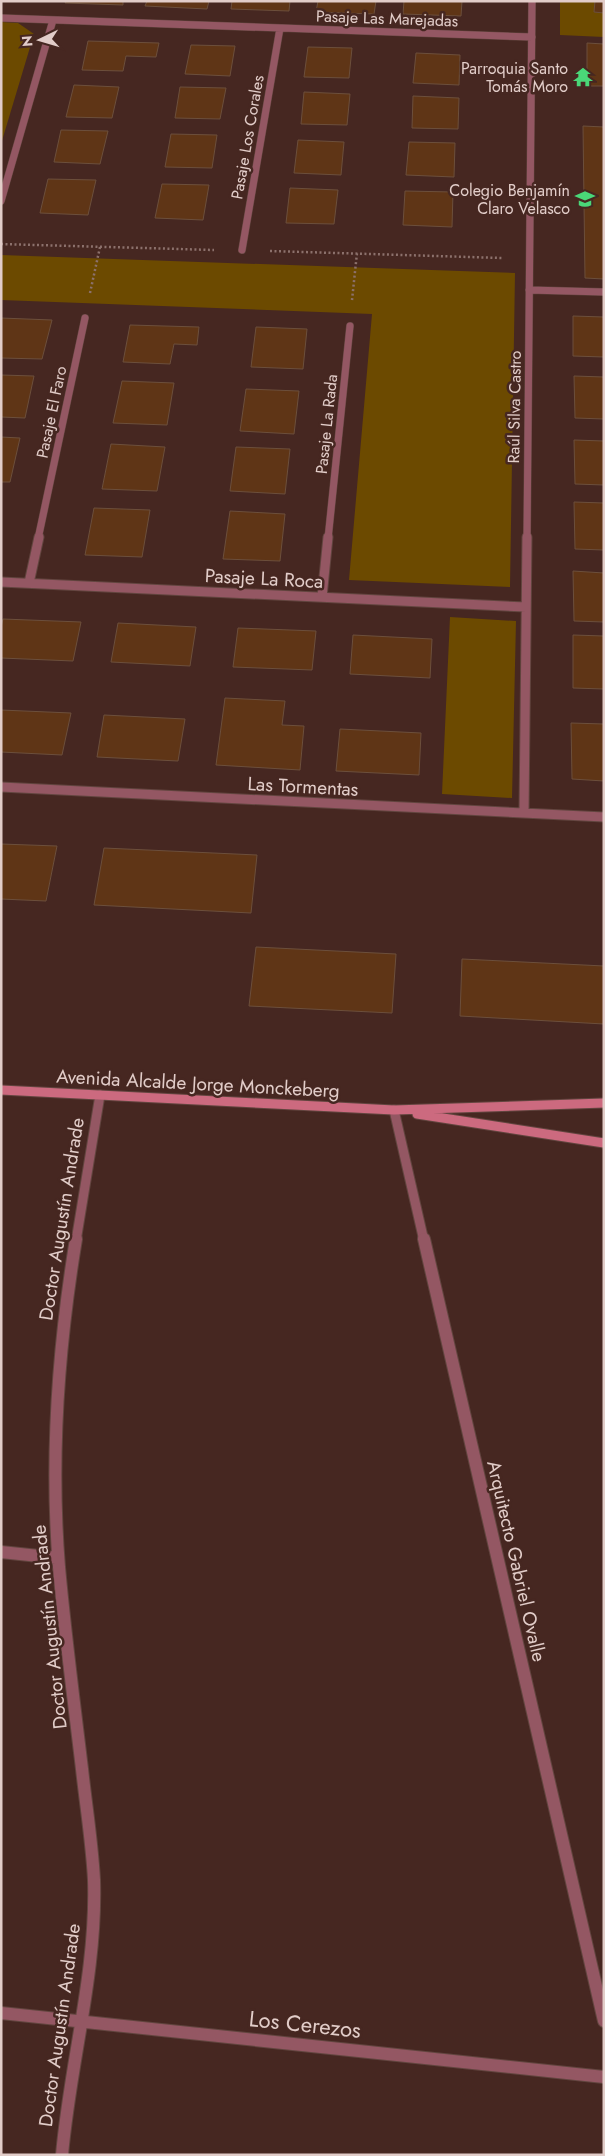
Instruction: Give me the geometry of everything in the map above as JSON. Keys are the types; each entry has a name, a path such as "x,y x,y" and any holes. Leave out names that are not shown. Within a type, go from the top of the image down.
{"main road":[{"name":"Avenida Alcalde Jorge Monckeberg","path":"1,1090 394,1110 604,1102"},
{"name":"Avenida Alcalde Jorge Monckeberg","path":"394,1110 604,1143"}],"street":[{"name":"Raúl Silva Castro","path":"524,814 532,1"},
{"name":"Pasaje Las Marejadas","path":"1,18 532,37"},
{"path":"1,201 53,20"},
{"name":"Pasaje Los Corales","path":"242,250 280,28"},
{"path":"529,290 604,292"},
{"name":"Pasaje El Faro","path":"29,583 85,318"},
{"name":"Pasaje La Rada","path":"322,597 350,326"},
{"name":"Pasaje La Roca","path":"1,582 526,607"},
{"name":"Las Tormentas","path":"1,787 604,818"},
{"name":"Doctor Augustín Andrade","path":"62,2155 70,2081 91,1958 94,1894 89,1832 58,1558 55,1439 58,1380 64,1323 100,1095"},
{"name":"Arquitecto Gabriel Ovalle","path":"394,1110 604,2021"},
{"path":"1,1552 58,1558"},
{"name":"Los Cerezos","path":"1,2013 604,2076"}],"path":[{"path":"85,318 100,247"},
{"path":"350,326 357,253"}],"shaded area":[{"path":"560,1 604,1 604,37 560,35"},
{"path":"1,22 18,23 34,34 1,144"},
{"path":"1,255 515,273 510,587 349,580 372,314 1,300"},
{"path":"450,617 516,621 512,798 442,794"}],"building":[{"path":"66,1 123,1 123,5 65,3"},
{"path":"147,1 209,1 207,9 145,6"},
{"path":"232,1 290,1 289,11 231,9"},
{"path":"318,1 376,1 374,14 316,12"},
{"path":"404,1 462,1 461,16 403,14"},
{"path":"595,1 604,1 604,13 594,12"},
{"path":"88,41 159,43 156,57 126,56 123,71 82,70"},
{"path":"587,43 604,44 604,86 587,86"},
{"path":"191,45 235,46 230,76 185,74"},
{"path":"308,47 352,48 349,78 304,77"},
{"path":"416,53 460,55 459,85 413,83"},
{"path":"74,85 119,87 112,118 66,117"},
{"path":"180,87 226,88 220,119 175,118"},
{"path":"304,92 350,94 347,125 301,124"},
{"path":"413,96 459,98 458,129 412,128"},
{"path":"583,126 604,127 604,279 585,278"},
{"path":"61,130 108,131 100,164 54,162"},
{"path":"171,134 217,135 212,168 165,167"},
{"path":"298,140 344,142 341,175 294,173"},
{"path":"409,142 455,143 454,177 406,175"},
{"path":"48,179 96,180 88,215 40,213"},
{"path":"162,184 209,185 203,220 155,218"},
{"path":"290,188 338,190 334,224 286,223"},
{"path":"405,191 453,192 452,227 403,225"},
{"path":"573,316 604,317 604,357 573,356"},
{"path":"1,318 52,320 42,359 1,358"},
{"path":"130,325 199,327 197,345 174,344 170,364 123,362"},
{"path":"256,327 307,329 303,369 251,367"},
{"path":"1,375 34,376 25,418 1,417"},
{"path":"574,376 604,377 604,419 575,418"},
{"path":"122,381 174,383 167,425 113,423"},
{"path":"246,389 299,391 294,434 240,431"},
{"path":"1,437 20,438 10,482 1,482"},
{"path":"574,440 604,441 604,485 575,484"},
{"path":"111,444 165,447 157,491 102,489"},
{"path":"236,447 290,449 285,494 230,491"},
{"path":"574,502 604,503 604,550 575,549"},
{"path":"94,508 150,510 142,557 85,555"},
{"path":"230,511 285,514 280,561 223,559"},
{"path":"573,571 604,573 604,622 574,621"},
{"path":"3,619 81,622 73,661 1,658 1,627"},
{"path":"118,623 196,627 190,666 111,662"},
{"path":"238,628 316,631 312,670 233,667"},
{"path":"353,635 432,639 430,678 350,674"},
{"path":"573,635 604,636 604,689 573,688"},
{"path":"225,698 285,701 282,725 304,726 300,770 216,765"},
{"path":"1,710 71,713 62,755 1,752"},
{"path":"104,715 185,719 178,761 97,757"},
{"path":"571,723 604,724 604,781 572,779"},
{"path":"340,729 421,733 419,775 336,771"},
{"path":"1,844 57,846 46,901 1,899"},
{"path":"104,848 257,855 251,913 94,905"},
{"path":"256,947 396,954 392,1013 249,1006"},
{"path":"462,959 604,966 604,1024 460,1016"}],"place":[{"name":"Parroquia Santo Tomás Moro","path":"583,77"},
{"name":"Colegio Benjamín Claro Velasco","path":"585,199"}]}
